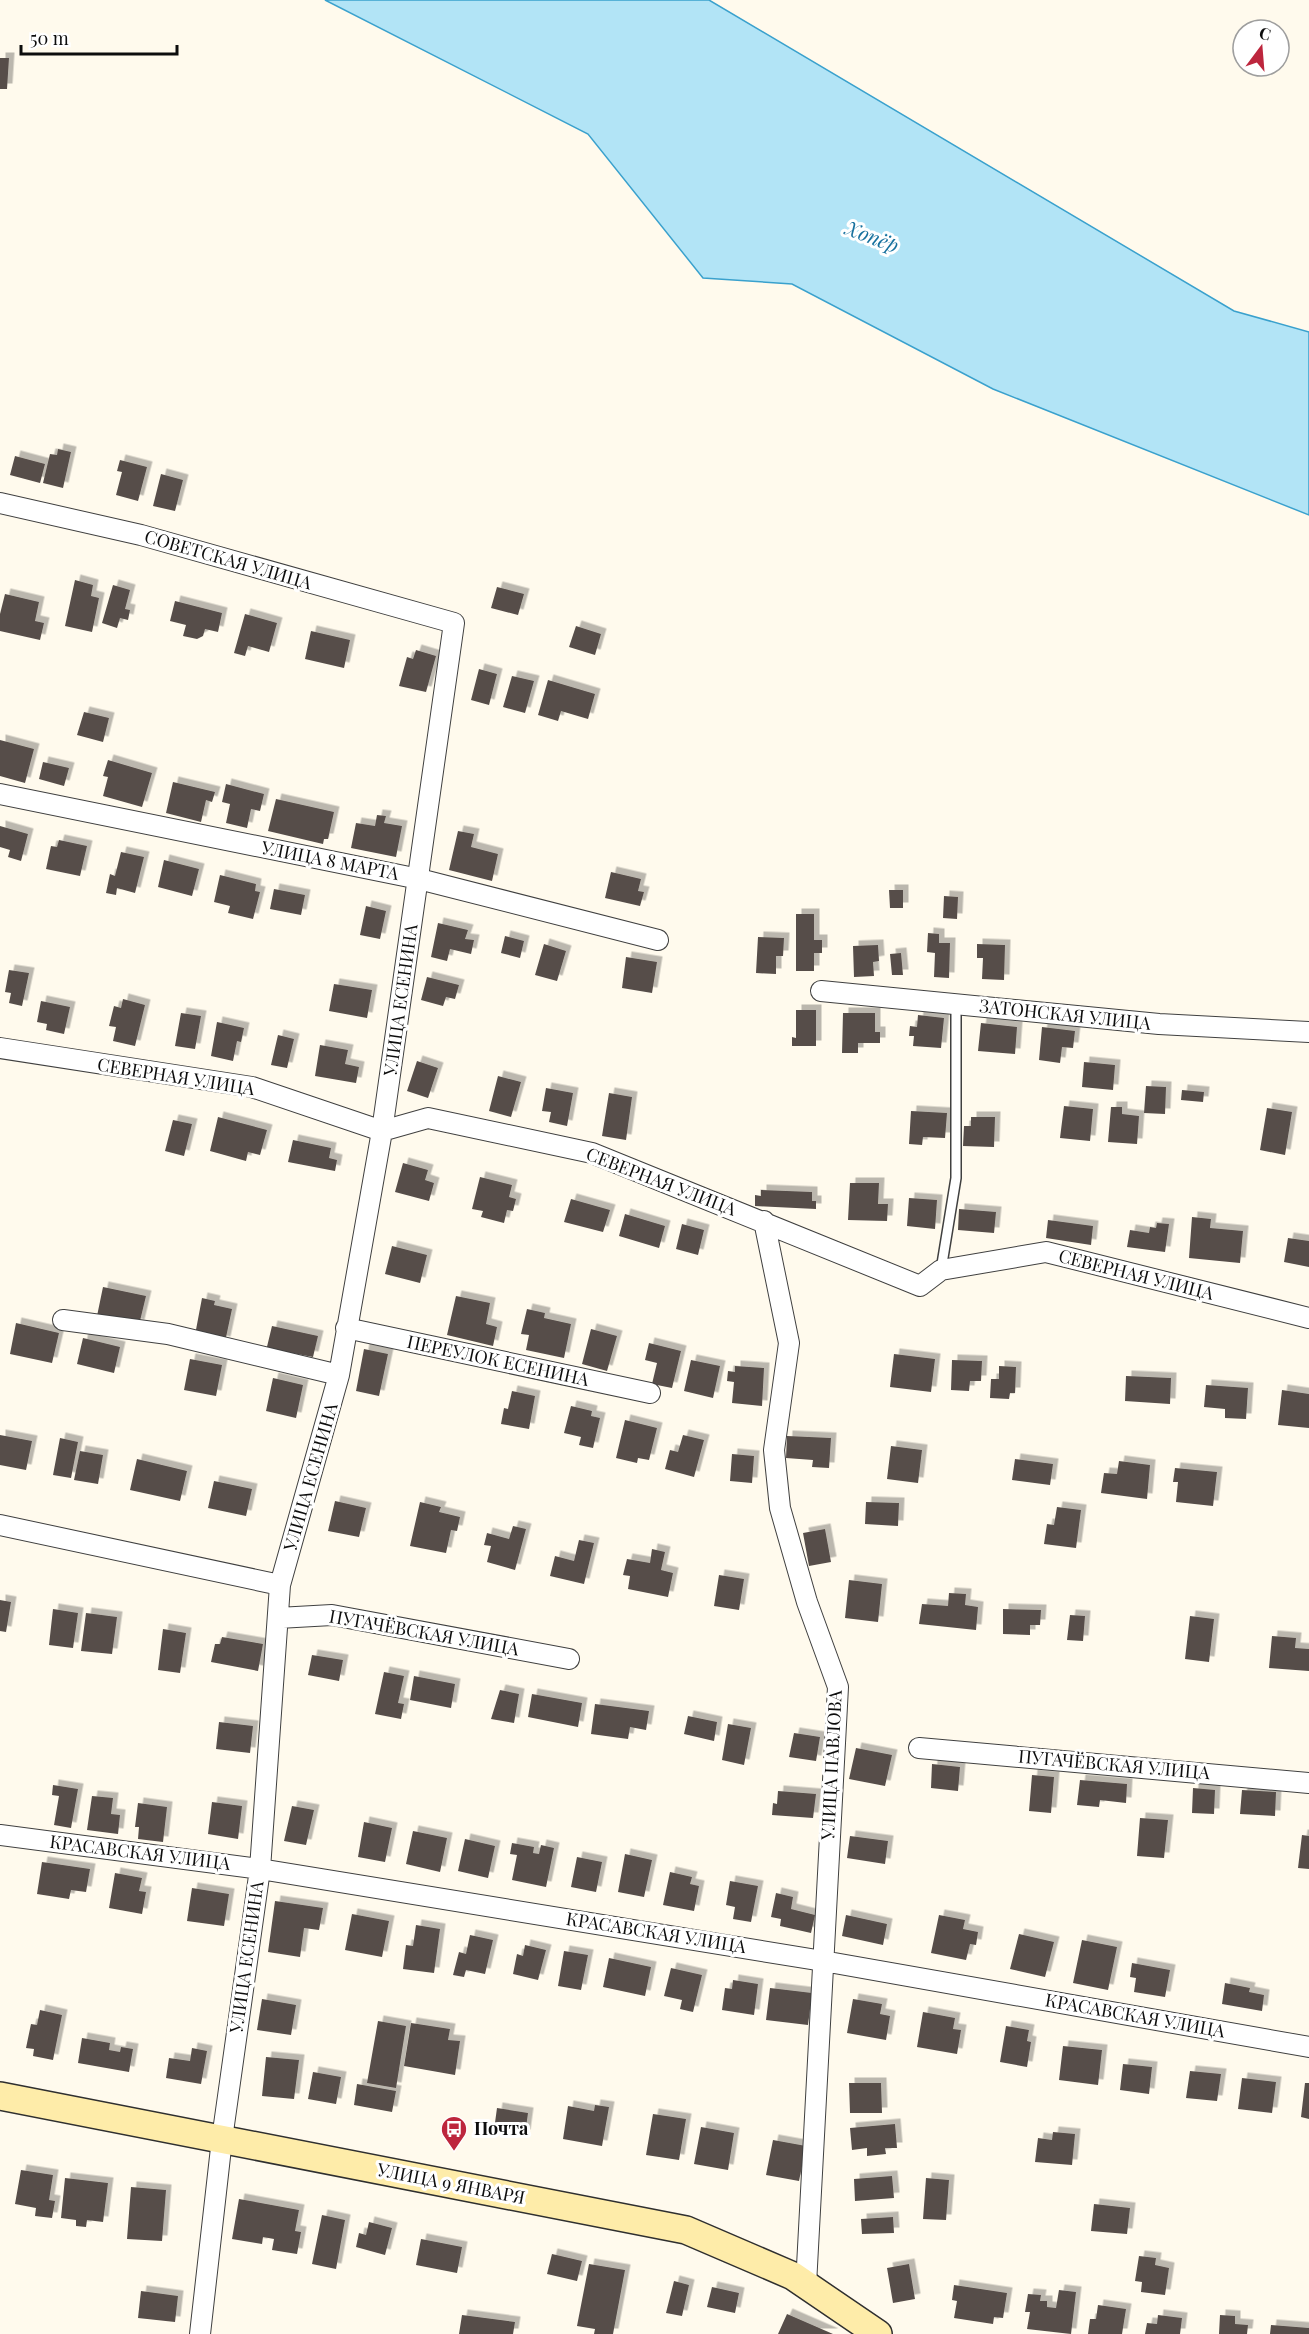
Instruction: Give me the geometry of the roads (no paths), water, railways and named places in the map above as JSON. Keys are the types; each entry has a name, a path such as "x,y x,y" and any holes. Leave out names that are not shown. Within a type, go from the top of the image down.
{"main road":[{"name":"УЛИЦА 9 ЯНВАРЯ","path":"0,2096 686,2230 793,2276 878,2334"}],"street":[{"name":"СОВЕТСКАЯ УЛИЦА","path":"0,503 141,535 454,623"},
{"name":"УЛИЦА ЕСЕНИНА","path":"200,2334 222,2139 260,1869 280,1585 339,1375 381,1131 454,623"},
{"name":"УЛИЦА 8 МАРТА","path":"0,794 419,879 658,940"},
{"name":"ЗАТОНСКАЯ УЛИЦА","path":"821,991 1159,1024 1309,1032"},
{"name":"СЕВЕРНАЯ УЛИЦА","path":"0,1048 252,1087 381,1131 429,1118 592,1153 920,1286 941,1270 1046,1252 1309,1318"},
{"name":"УЛИЦА ПАВЛОВА","path":"764,1221 789,1343 774,1450 780,1508 807,1602 838,1687 806,2285"},
{"path":"63,1320 168,1334 339,1375"},
{"name":"ПЕРЕУЛОК ЕСЕНИНА","path":"346,1328 650,1393"},
{"path":"0,1525 280,1585"},
{"name":"ПУГАЧЁВСКАЯ УЛИЦА","path":"278,1618 332,1615 569,1659"},
{"name":"ПУГАЧЁВСКАЯ УЛИЦА","path":"919,1748 1309,1783"},
{"name":"КРАСАВСКАЯ УЛИЦА","path":"0,1835 260,1869 823,1960 1309,2047"}],"lane":[{"path":"941,1270 956,1178 956,1004"}],"water":[{"name":"Хопёр","path":"325,0 709,0 1234,311 1309,332 1309,515 993,389 792,284 703,278 588,134"}],"place":[{"name":"Почта","path":"454,2152"}]}
